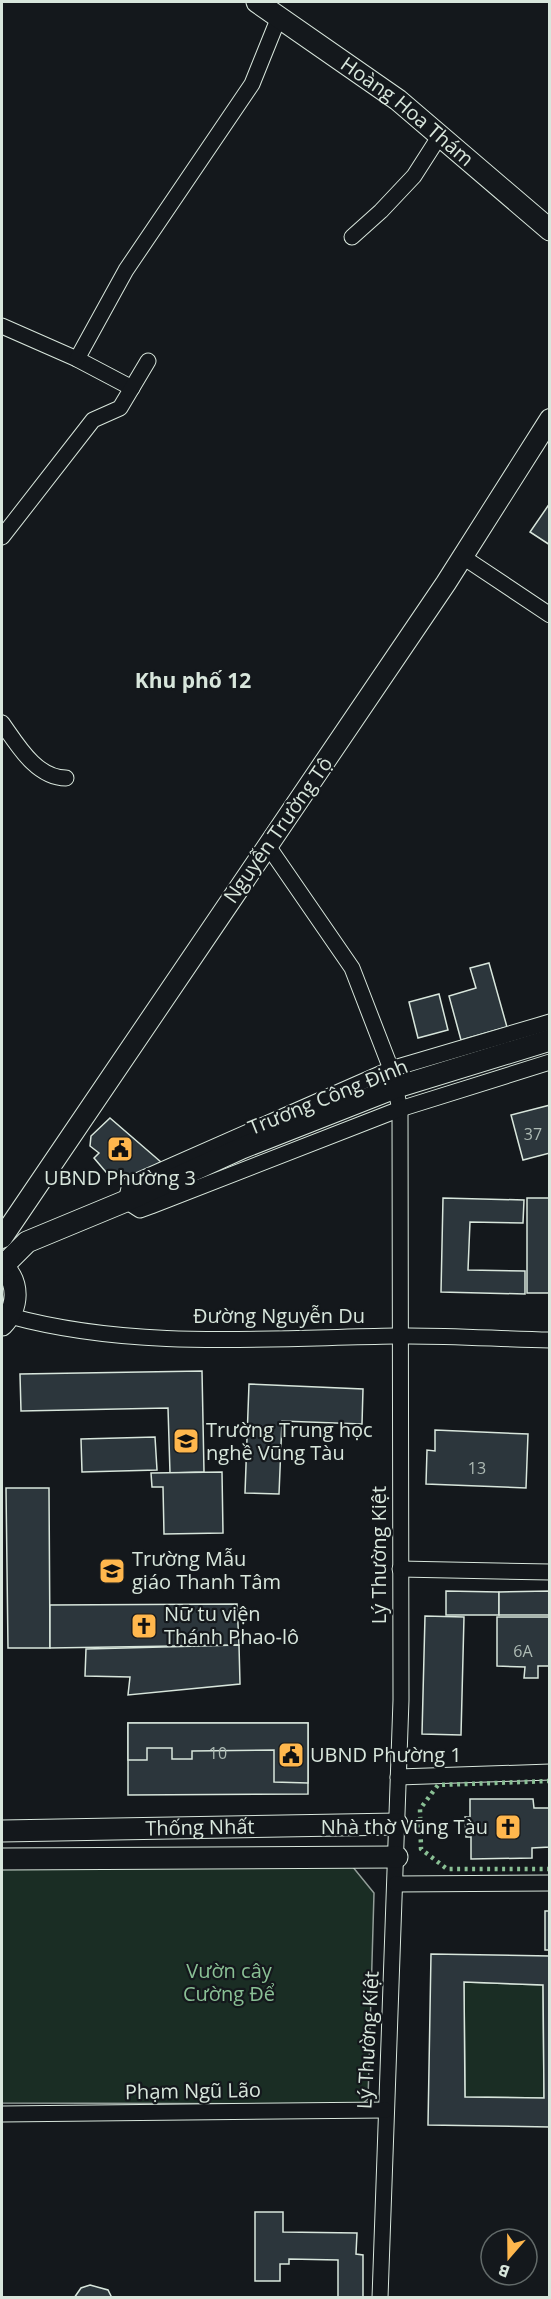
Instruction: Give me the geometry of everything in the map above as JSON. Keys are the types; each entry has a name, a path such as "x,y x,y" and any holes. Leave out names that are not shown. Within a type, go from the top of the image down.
{"main road":[{"name":"Hoàng Hoa Thám","path":"257,2 398,100 549,230"},
{"name":"Trương Công Định","path":"2,1266 27,1242 126,1201 239,1141 394,1078 549,1028"},
{"path":"2,1266 14,1284 16,1295 6,1320"},
{"name":"Thống Nhất","path":"2,1831 397,1824"},
{"path":"182,1828 182,1858"},
{"name":"Thống Nhất","path":"2,1859 397,1857"}],"street":[{"path":"77,359 126,270 252,84 279,17"},
{"path":"352,237 381,212 414,176 439,137"},
{"path":"2,326 77,359 132,388"},
{"path":"2,537 93,420 120,408 148,361"},
{"name":"Nguyễn Trường Tộ","path":"2,1239 463,557 549,419"},
{"path":"463,557 549,615"},
{"path":"2,723 28,759 53,778 66,778"},
{"name":"Lý Thường Kiệt","path":"268,846 352,968 394,1078 400,1109 398,1336 400,1569 397,1857 385,2110 380,2298"},
{"name":"Trương Công Định","path":"126,1201 140,1209 400,1109 549,1062"},
{"path":"239,1141 251,1168"},
{"name":"Đường Nguyễn Du","path":"6,1320 94,1332 223,1340 398,1336 549,1340"},
{"path":"400,1569 549,1572"},
{"path":"398,1777 549,1772"},
{"path":"396,1884 549,1883"},
{"name":"Phạm Ngũ Lão","path":"2,2115 385,2110"}],"green space":[{"name":"Vườn cây Cường Để","path":"2,1859 348,1861 374,1893 368,2099 362,2104 2,2103"},
{"path":"464,1982 543,1985 544,2098 465,2097"}],"building":[{"path":"550,503 550,545 530,532"},
{"path":"489,963 507,1027 461,1040 449,996 476,988 470,968"},
{"path":"439,994 448,1030 418,1038 409,1002"},
{"path":"550,1105 550,1153 523,1160 511,1115"},
{"name":"UBND Phường 3","path":"110,1118 161,1162 141,1173 111,1178 94,1158 99,1153 90,1146 91,1136"},
{"path":"443,1198 524,1200 523,1223 470,1222 468,1270 525,1271 525,1294 441,1292"},
{"path":"527,1198 550,1198 550,1293 527,1293"},
{"name":"Trường Trung học nghề Vũng Tàu","path":"202,1371 204,1472 170,1473 168,1408 21,1411 20,1374"},
{"path":"249,1384 363,1389 362,1424 282,1421 279,1494 245,1493"},
{"path":"435,1430 528,1434 526,1488 426,1484 427,1450 435,1451"},
{"path":"155,1437 157,1470 82,1472 81,1439"},
{"path":"222,1472 223,1533 164,1534 163,1487 152,1487 151,1473"},
{"path":"6,1488 49,1488 50,1648 8,1648"},
{"path":"446,1591 499,1592 499,1615 446,1615"},
{"path":"550,1591 550,1615 499,1615 499,1592"},
{"path":"237,1604 239,1645 50,1648 50,1605"},
{"path":"425,1616 464,1617 461,1735 422,1734"},
{"path":"497,1617 549,1617 550,1666 538,1666 538,1678 524,1678 525,1667 497,1666"},
{"path":"239,1645 240,1684 128,1695 130,1677 85,1676 86,1649"},
{"path":"128,1723 308,1723 308,1794 128,1795"},
{"name":"UBND Phường 1","path":"128,1723 308,1723 308,1783 274,1782 274,1750 192,1751 192,1759 172,1759 172,1748 147,1748 147,1760 128,1760"},
{"name":"Nhà thờ Vũng Tàu","path":"470,1799 533,1799 534,1808 550,1808 550,1847 532,1848 532,1858 471,1859 471,1837 466,1837 465,1817 470,1817"},
{"path":"545,1911 550,1911 550,1950 545,1950"},
{"path":"431,1954 550,1956 550,2127 428,2125","holes":["464,1982 543,1985 544,2098 465,2097"]},
{"path":"255,2212 283,2212 283,2232 357,2233 356,2254 363,2255 363,2298 338,2298 338,2260 289,2259 289,2264 280,2264 280,2281 255,2281"},
{"path":"90,2285 108,2290 112,2298 74,2298 81,2288"}],"hedge":[{"path":"550,1781 438,1785 420,1809 421,1849 447,1869 550,1869"}],"place":[{"name":"UBND Phường 3","path":"120,1149"},
{"name":"Trường Trung học nghề Vũng Tàu","path":"186,1441"},
{"name":"Trường Mẫu giáo Thanh Tâm","path":"112,1571"},
{"name":"Nữ tu viện Thánh Phao-lô","path":"144,1626"},
{"name":"UBND Phường 1","path":"291,1755"},
{"name":"Nhà thờ Vũng Tàu","path":"508,1827"}],"district":[{"name":"Khu phố 12","path":"193,681"}]}
